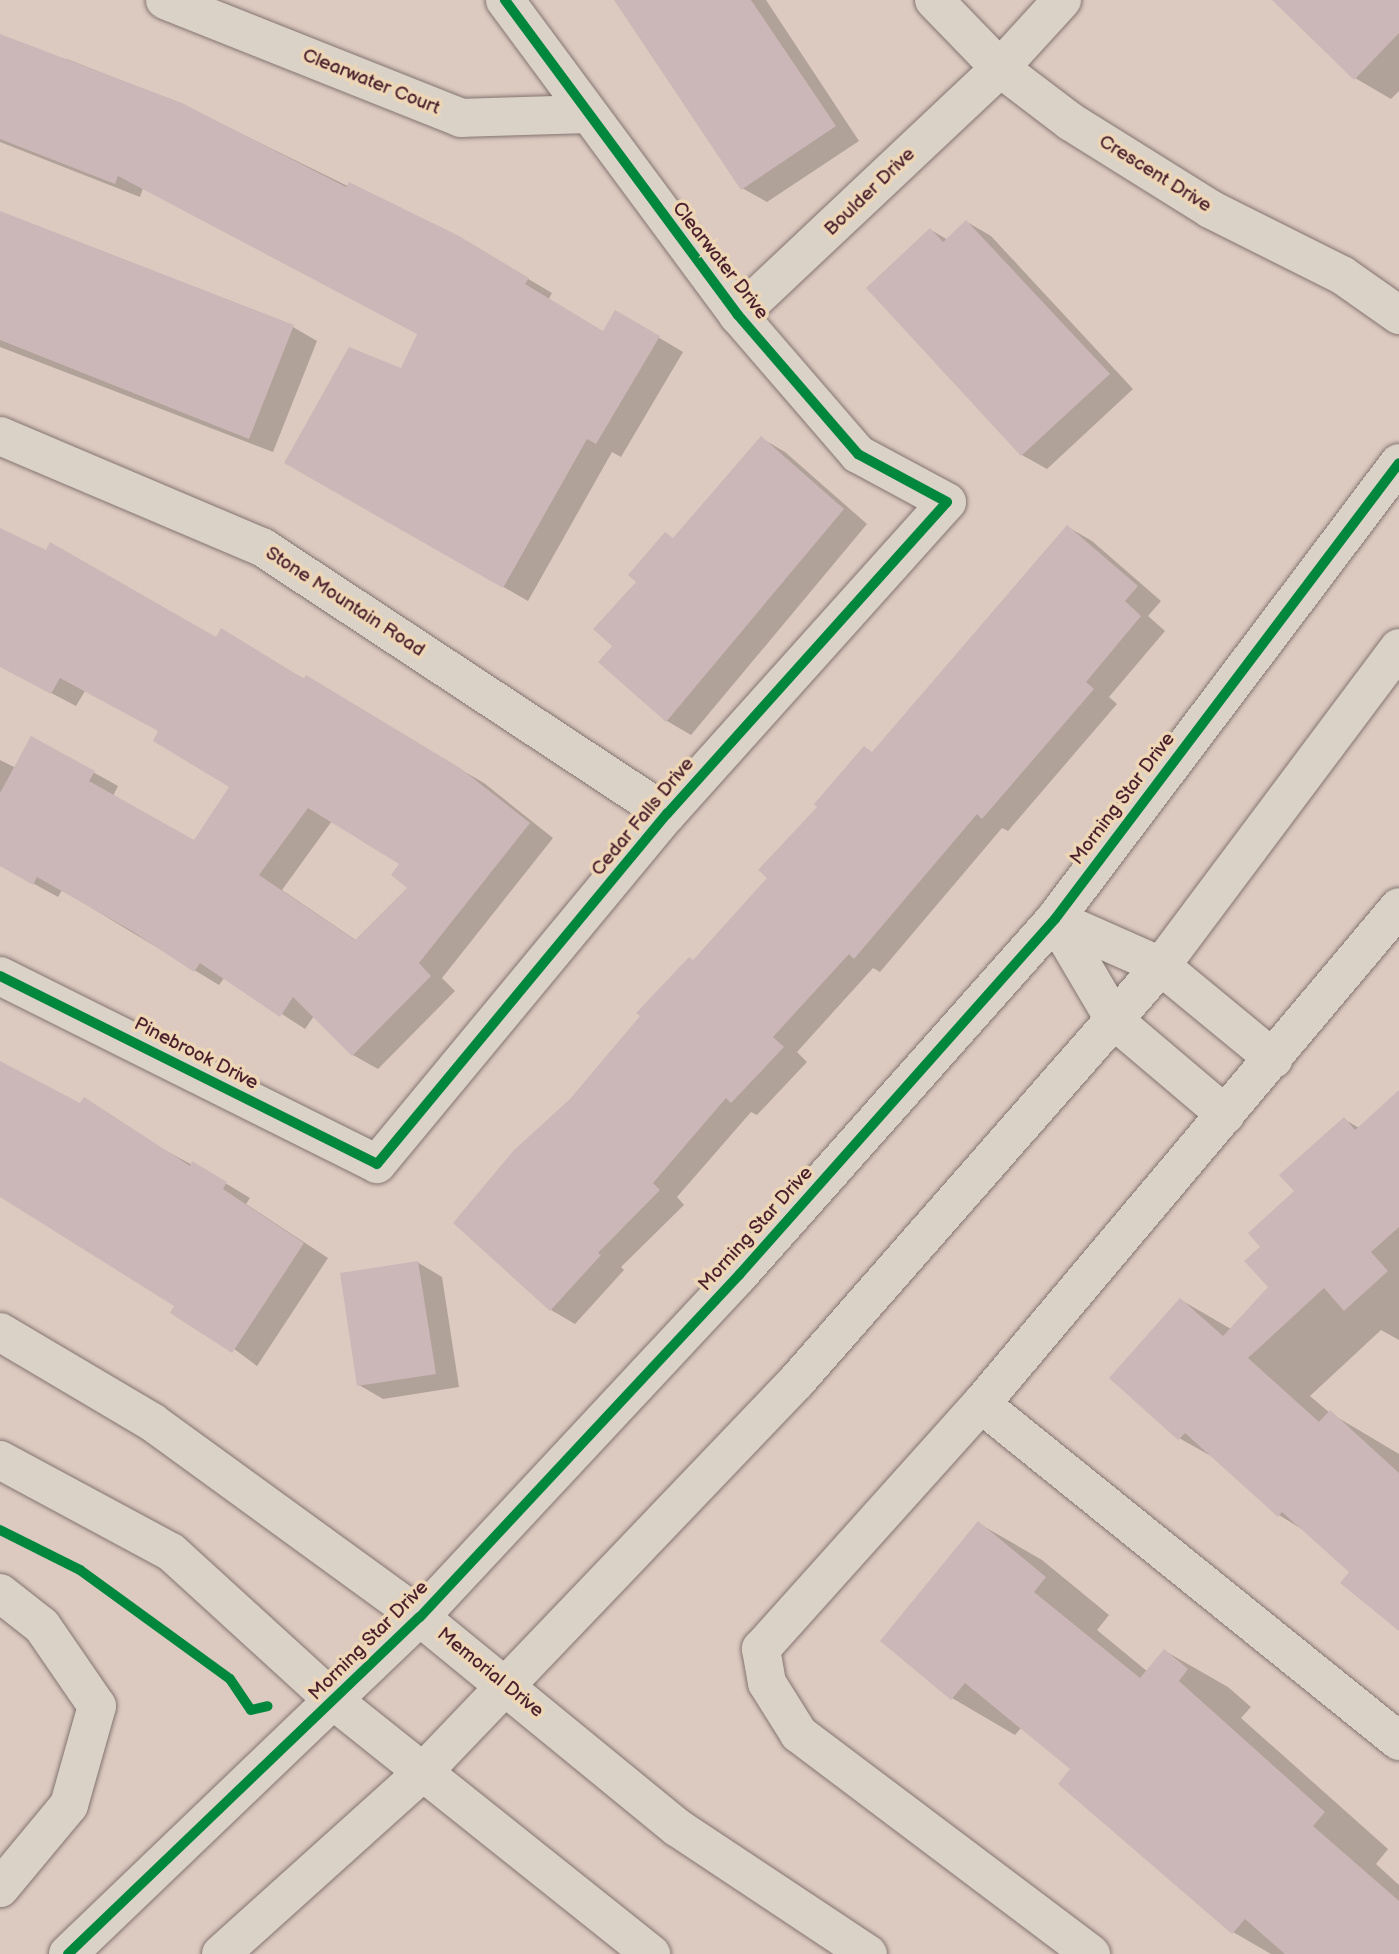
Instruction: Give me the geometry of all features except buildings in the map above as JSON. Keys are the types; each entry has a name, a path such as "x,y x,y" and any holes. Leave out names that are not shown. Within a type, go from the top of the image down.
{"street":[{"name":"Clearwater Court","path":"165,0 461,118 586,114"},
{"name":"Clearwater Drive","path":"505,0 586,114 738,316 858,454 947,502"},
{"name":"Crescent Drive","path":"934,0 1000,68 1071,122 1210,209 1342,275 1399,315"},
{"name":"Boulder Drive","path":"738,316 1000,68 1062,0"},
{"name":"Stone Mountain Road","path":"0,436 262,547 667,814"},
{"name":"Morning Star Drive","path":"68,1954 420,1617 749,1264 1055,919 1399,463"},
{"name":"Cedar Falls Drive","path":"377,1164 667,814 947,502"},
{"path":"222,1954 422,1772 508,1686 796,1382 1161,966 1399,648"},
{"path":"1091,1954 799,1734 767,1683 761,1649 981,1404 1274,1059 1399,907"},
{"path":"1055,919 1161,966 1274,1059"},
{"path":"1055,919 1115,1021 1226,1115"},
{"name":"Pinebrook Drive","path":"0,976 377,1164"},
{"name":"Memorial Drive","path":"0,1332 152,1422 420,1617 508,1686 678,1828 868,1954"},
{"path":"981,1404 1399,1741"},
{"path":"0,1460 171,1552 334,1701 651,1954"},
{"path":"0,1593 42,1626 97,1706 69,1805 0,1888"}],"cycle path":[{"path":"0,976 377,1164 667,814 947,502 858,454 738,315 505,0"},
{"path":"68,1954 420,1617 739,1275 1055,919 1399,463"},
{"path":"0,1530 80,1570 230,1679 251,1710 268,1706"}]}
